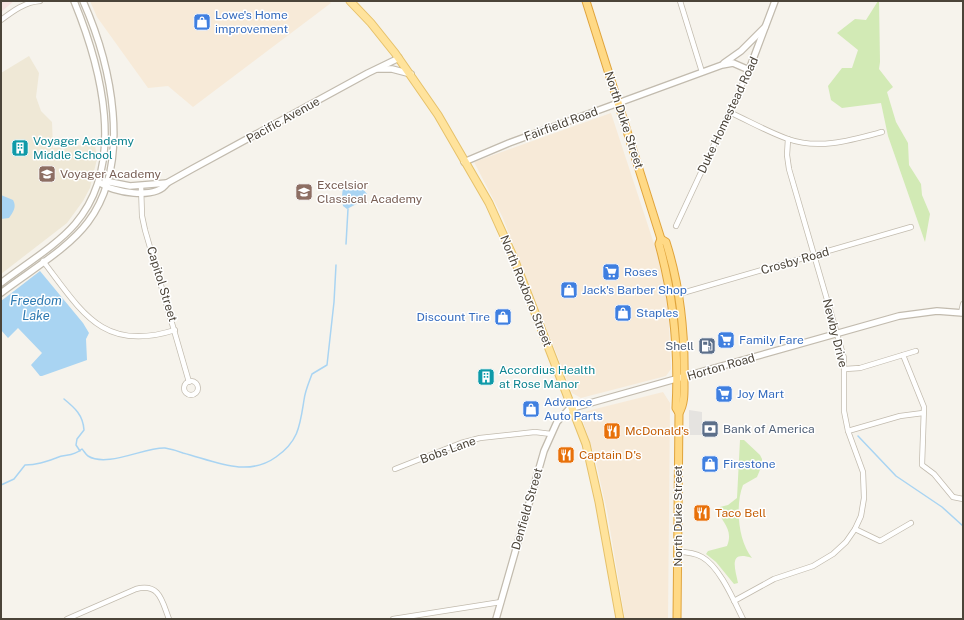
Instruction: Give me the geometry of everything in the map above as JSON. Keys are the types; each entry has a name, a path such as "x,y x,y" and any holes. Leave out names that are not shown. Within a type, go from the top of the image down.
{"highway":[{"name":"North Duke Street","path":"586,1 661,239 659,244 673,306 681,378"},
{"name":"North Duke Street","path":"661,239 666,242 670,253 682,317 682,407 679,413 677,619"}],"main road":[{"name":"North Roxboro Street","path":"350,1 372,23 411,74 438,115 497,219 586,444 595,479 620,619"}],"street":[{"path":"1,20 31,1 40,1"},
{"path":"1,283 70,230 88,206 99,182 104,148 102,101 93,56 74,1"},
{"path":"1,293 72,240 87,223 100,203 108,181 113,154 109,84 97,36 83,1"},
{"path":"680,1 702,72"},
{"name":"Duke Homestead Road","path":"676,226 749,70 775,1"},
{"path":"722,65 741,51 767,25"},
{"name":"Pacific Avenue","path":"99,182 108,181 130,186 167,183 374,70 399,58"},
{"name":"Fairfield Road","path":"464,162 509,143 722,65 733,63 749,70"},
{"path":"374,70 392,69 411,74"},
{"path":"729,112 788,139 818,144 838,143 882,132"},
{"name":"Newby Drive","path":"734,601 774,579 825,560 846,542 855,529 863,507 865,486 861,464 848,431 844,411 845,369 837,333 788,163 788,139"},
{"path":"99,182 105,188"},
{"name":"Pacific Avenue","path":"105,188 141,193 158,190 165,187 167,183"},
{"name":"Capitol Street","path":"141,186 142,216 145,230 189,382"},
{"name":"Crosby Road","path":"678,294 911,227"},
{"path":"43,261 83,312 91,320 103,328 117,334 133,336 157,335 175,330"},
{"path":"962,313 963,304"},
{"name":"Horton Road","path":"572,407 912,313 937,311 962,313"},
{"path":"845,369 860,368 916,351"},
{"path":"903,355 923,404 922,465 934,474 953,496 963,499"},
{"name":"Denfield Street","path":"496,619 538,469 551,434 559,418 572,407"},
{"path":"848,431 900,416 924,413"},
{"name":"Bobs Lane","path":"395,469 461,443 480,438 527,433 551,434"},
{"path":"855,529 880,541 911,523"},
{"path":"678,552 695,554 705,559 722,579 743,619"},
{"path":"67,619 136,589 144,587 152,588 161,598 170,619"},
{"path":"393,619 501,602"}],"shaded area":[{"path":"1,1 14,1 1,12"},
{"path":"90,1 329,1 331,3 193,107 168,86 148,88 97,17"},
{"name":"Voyager Academy","path":"29,56 39,73 36,97 41,111 52,122 53,148 95,144 97,159 90,188 83,201 67,223 1,274 1,73"},
{"path":"611,113 660,262 668,303 671,369 666,376 581,398 572,393 502,216 474,162"},
{"path":"663,392 670,403 668,619 625,619 607,511 595,458 582,418 587,411"},
{"path":"689,410 702,412 702,435 689,435"}],"green space":[{"path":"878,1 879,69 893,87 887,92 896,122 908,143 909,165 921,184 922,195 930,214 925,242 888,136 881,103 842,108 831,100 828,86 842,68 852,68 858,50 837,33 855,19 866,20"},
{"path":"740,440 744,440 760,455 762,465 757,477 743,485 741,493 739,502 739,523 747,551 752,558 739,556 736,558 735,566 738,583 734,584 716,562 706,554 708,551 727,546 729,534 728,529 721,517 720,507 728,505 737,498"}],"water":[{"path":"346,183 352,187 350,190 363,189 367,194 364,200 347,209 343,206 342,197 343,188"},
{"path":"1,195 13,200 15,205 9,218 1,219"},
{"name":"Freedom Lake","path":"40,271 83,323 89,333 86,339 87,360 42,376 40,376 31,365 42,353 18,328 8,338 1,330 1,301"}],"waterway":[{"path":"346,244 348,209"},
{"path":"1,485 14,479 25,465 48,461 78,452 82,449 88,456 105,460 165,448 230,466 242,467 265,463 276,457 284,451 294,439 301,417 305,393 312,374 327,365 334,302 336,265"},
{"path":"64,399 75,409 82,420 84,430 77,439 76,445 80,451"},
{"path":"858,436 896,476 942,507 963,526"}],"place":[{"name":"Lowe's Home improvement","path":"202,22"},
{"name":"Voyager Academy Middle School","path":"20,148"},
{"name":"Voyager Academy","path":"47,174"},
{"name":"Excelsior Classical Academy","path":"304,192"},
{"name":"Roses","path":"611,272"},
{"name":"Jack's Barber Shop","path":"569,290"},
{"name":"Staples","path":"623,313"},
{"name":"Discount Tire","path":"503,317"},
{"name":"Family Fare","path":"726,340"},
{"name":"Shell","path":"707,346"},
{"name":"Accordius Health at Rose Manor","path":"486,377"},
{"name":"Joy Mart","path":"724,394"},
{"name":"Advance Auto Parts","path":"531,409"},
{"name":"Bank of America","path":"710,429"},
{"name":"McDonald's","path":"612,431"},
{"name":"Captain D's","path":"566,455"},
{"name":"Firestone","path":"710,464"},
{"name":"Taco Bell","path":"702,513"}]}
